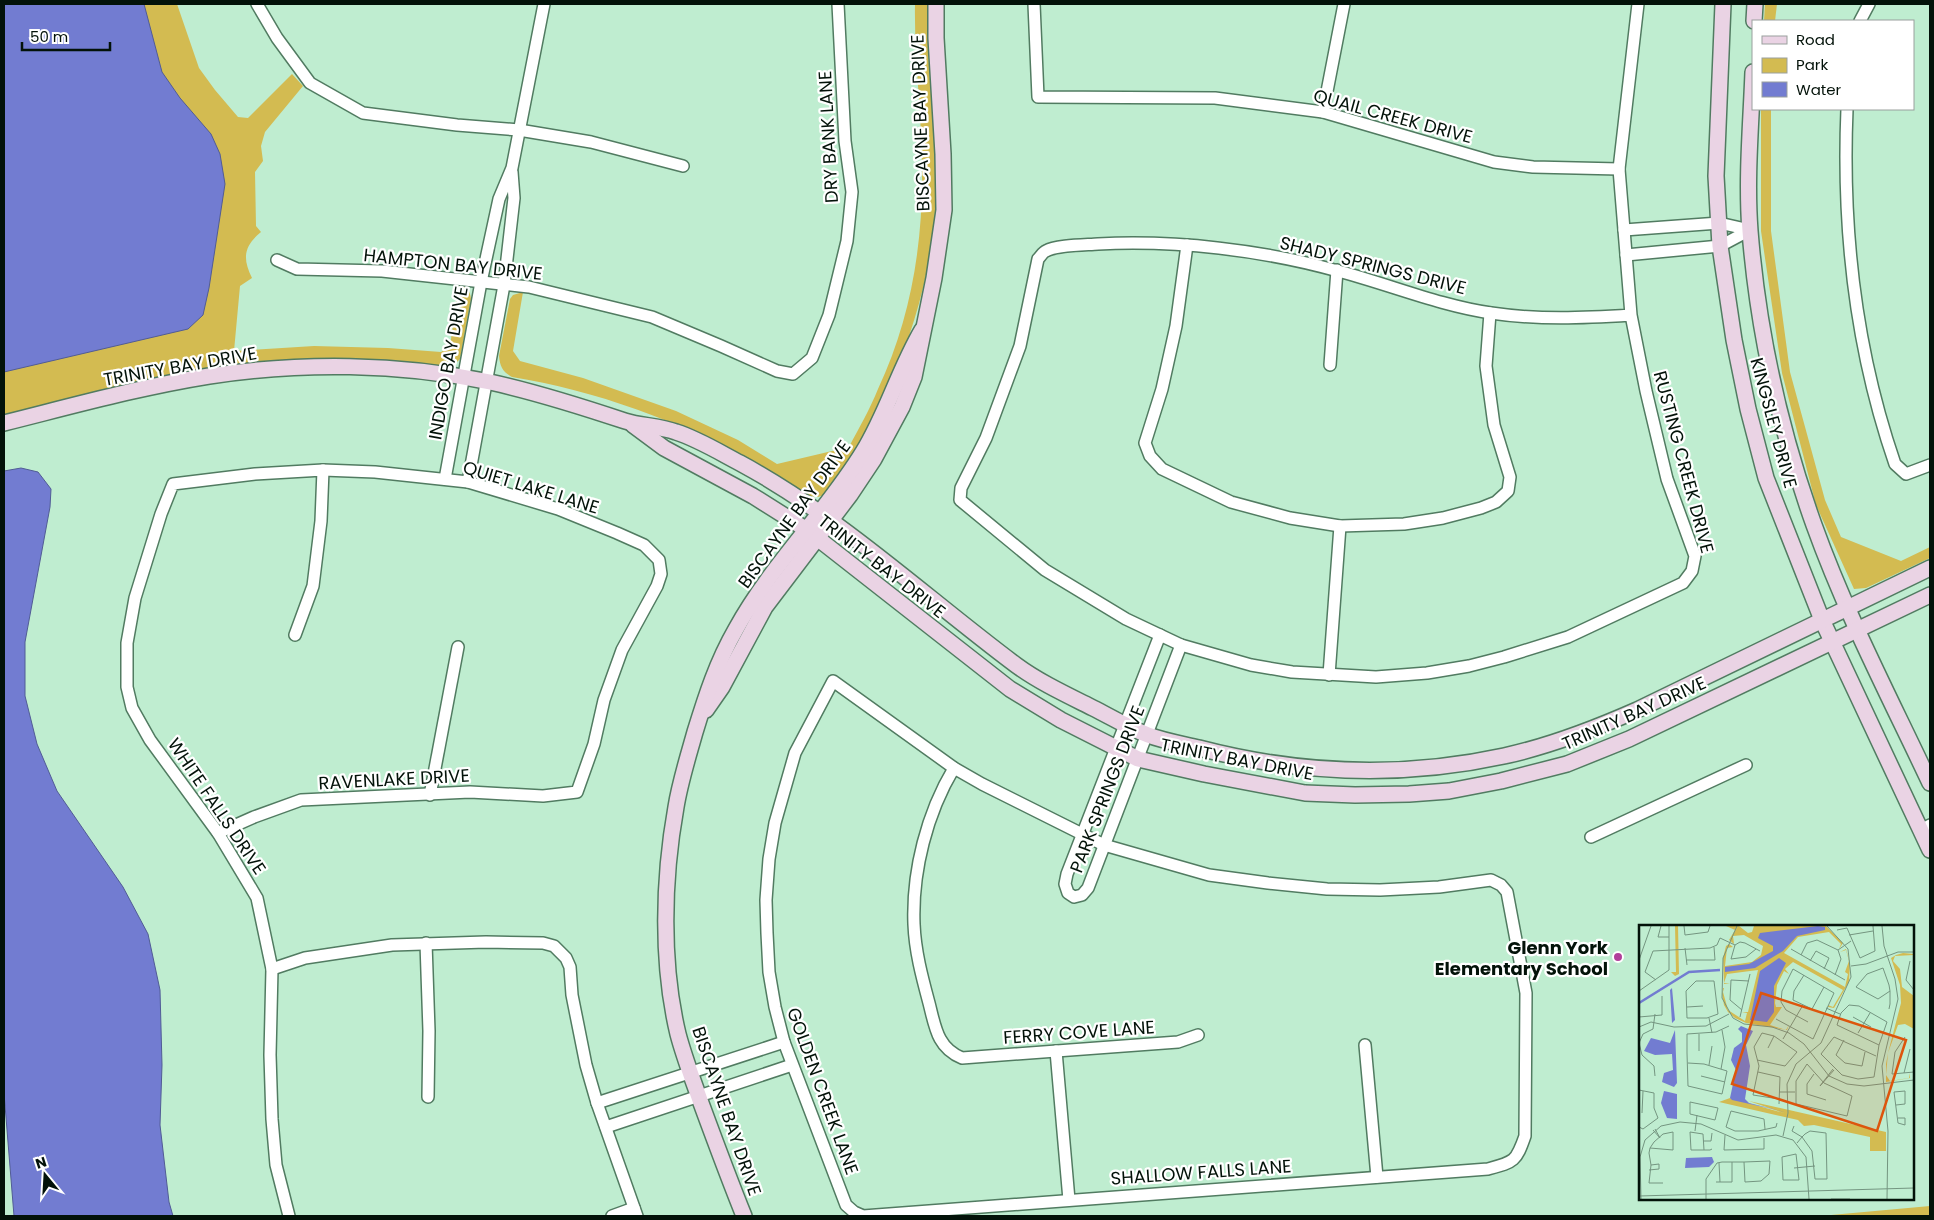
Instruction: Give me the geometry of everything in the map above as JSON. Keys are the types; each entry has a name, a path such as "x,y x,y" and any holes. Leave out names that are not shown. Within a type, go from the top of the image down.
{"street":[{"path":"258,4 278,38 310,83 363,113 457,125 519,130 591,142 683,166"},
{"name":"INDIGO BAY DRIVE","path":"445,479 465,378 481,282 499,199 512,168 544,4"},
{"name":"DRY BANK LANE","path":"793,374 812,358 829,315 847,241 852,192 846,141 838,4"},
{"name":"BISCAYNE BAY DRIVE","path":"744,1216 690,1072 679,1036 670,994 667,897 676,807 707,691 737,626 768,578 812,535 825,516 883,416 910,351 922,330 934,278 944,210 936,4"},
{"name":"QUAIL CREEK DRIVE","path":"1034,4 1038,97 1216,98 1323,112 1494,162 1533,166 1619,169"},
{"path":"1323,112 1344,4"},
{"name":"RUSTING CREEK DRIVE","path":"1329,675 1376,677 1427,673 1504,657 1568,637 1683,583 1692,571 1695,556 1667,479 1646,391 1631,315 1619,169 1638,4"},
{"name":"KINGSLEY DRIVE","path":"1724,4 1716,176 1720,246 1734,340 1748,409 1764,470 1822,620 1925,827 1930,850"},
{"path":"1754,20 1755,4"},
{"path":"1861,20 1869,4"},
{"name":"KINGSLEY DRIVE","path":"1752,98 1749,178 1750,230 1770,371 1786,436 1815,527 1848,607 1930,783"},
{"path":"1847,110 1845,195 1855,292 1866,358 1895,464 1906,474 1930,465"},
{"name":"INDIGO BAY DRIVE","path":"468,482 488,382 504,286 514,198 512,168"},
{"path":"1624,230 1719,223 1750,230"},
{"path":"1626,255 1720,246 1750,230"},
{"name":"SHADY SPRINGS DRIVE","path":"1160,635 1126,619 1045,570 960,500 962,488 986,438 1020,346 1038,259 1046,251 1068,246 1112,244 1187,245 1283,258 1337,270 1427,298 1490,313 1551,319 1631,315"},
{"path":"1187,245 1170,353 1162,389 1146,443 1150,456 1162,469 1231,502 1290,518 1340,526 1404,524 1444,518 1481,508 1496,502 1508,491 1510,477 1494,425 1486,366 1490,313"},
{"name":"HAMPTON BAY DRIVE","path":"277,260 297,268 382,272 504,286 529,287 652,317 776,371 793,374"},
{"path":"1330,365 1337,270"},
{"name":"TRINITY BAY DRIVE","path":"4,423 170,383 213,375 316,367 378,369 465,378 536,393 587,407 630,422 676,432 766,477 825,516 1021,669 1067,695 1147,735 1236,758 1285,766 1334,770 1390,771 1440,766 1504,756 1560,741 1600,726 1679,690 1930,568"},
{"name":"TRINITY BAY DRIVE","path":"630,422 664,448 753,496 812,535 1010,689 1061,720 1138,759 1213,776 1305,793 1355,795 1449,791 1501,781 1567,764 1629,739 1930,595"},
{"path":"295,635 313,586 321,521 323,470"},
{"name":"QUIET LAKE LANE","path":"173,484 255,474 323,470 375,472 445,479 468,482 558,509 644,545 659,560 661,574 657,586 622,650 604,700 594,744 577,792"},
{"name":"WHITE FALLS DRIVE","path":"173,484 135,598 127,643 127,687 132,708 150,740 218,833 257,898 272,969 270,1055 276,1165 289,1216"},
{"path":"1160,635 1181,645 1251,665 1292,672 1329,675 1340,526"},
{"name":"PARK SPRINGS DRIVE","path":"1160,635 1118,748 1067,874 1065,884 1068,893 1074,897 1082,896 1088,888 1181,645"},
{"path":"430,795 458,647"},
{"name":"GOLDEN CREEK LANE","path":"863,1216 854,1212 846,1205 792,1065 774,1007 769,972 766,900 769,859 775,823 795,753 834,680 954,768"},
{"path":"1591,837 1746,765"},
{"path":"954,768 1104,845"},
{"name":"FERRY COVE LANE","path":"954,768 933,808 917,882 914,924 921,974 936,1030 945,1048 951,1054 962,1058 1178,1042 1198,1035"},
{"name":"RAVENLAKE DRIVE","path":"218,833 254,817 301,800 470,792 543,796 577,792"},
{"name":"SHALLOW FALLS LANE","path":"863,1216 1488,1169 1506,1164 1518,1155 1524,1136 1526,993 1507,892 1501,885 1491,880 1439,887 1380,890 1326,889 1209,875 1104,845"},
{"path":"272,969 305,958 353,950 426,943 543,943 554,946 561,952 570,966 579,1031 597,1103 635,1212 612,1216"},
{"path":"426,943 429,1031 428,1098"},
{"path":"597,1103 784,1042"},
{"path":"1365,1045 1376,1177"},
{"path":"1056,1051 1069,1200"},
{"path":"606,1126 792,1065"}],"green space":[{"path":"4,4 177,4 199,68 238,117 248,118 292,74 303,86 265,132 261,146 263,161 255,172 256,226 261,232 251,242 246,253 247,264 252,278 240,286 234,351 314,346 441,352 450,346 459,284 468,289 471,299 460,359 454,365 446,367 338,360 257,362 230,365 145,380 4,415"},
{"path":"915,4 928,4 929,66 936,170 936,198 930,252 919,305 911,331 878,414 827,494 818,497 810,496 727,448 637,409 574,390 512,377 504,371 499,356 510,299 513,295 523,292 513,351 520,361 583,378 676,411 738,440 777,464 849,447 875,396 899,337 917,255 922,199 922,171"},
{"path":"1765,4 1777,4 1775,20 1764,20"},
{"path":"1761,110 1771,110 1771,231 1790,372 1825,500 1841,537 1901,561 1930,547 1930,558 1866,588 1854,589 1816,505 1782,373 1761,231"},
{"path":"1930,1206 1930,1216 1820,1216"}],"water":[{"path":"4,4 144,4 162,72 180,98 211,134 220,154 225,184 203,315 188,329 4,372"},
{"path":"21,468 38,472 51,489 50,507 25,642 25,696 37,744 57,791 123,887 148,934 160,990 162,1065 160,1125 169,1202 173,1216 14,1216 4,1093 4,471"}],"place":[{"name":"Glenn York Elementary School","path":"1618,957"}]}
